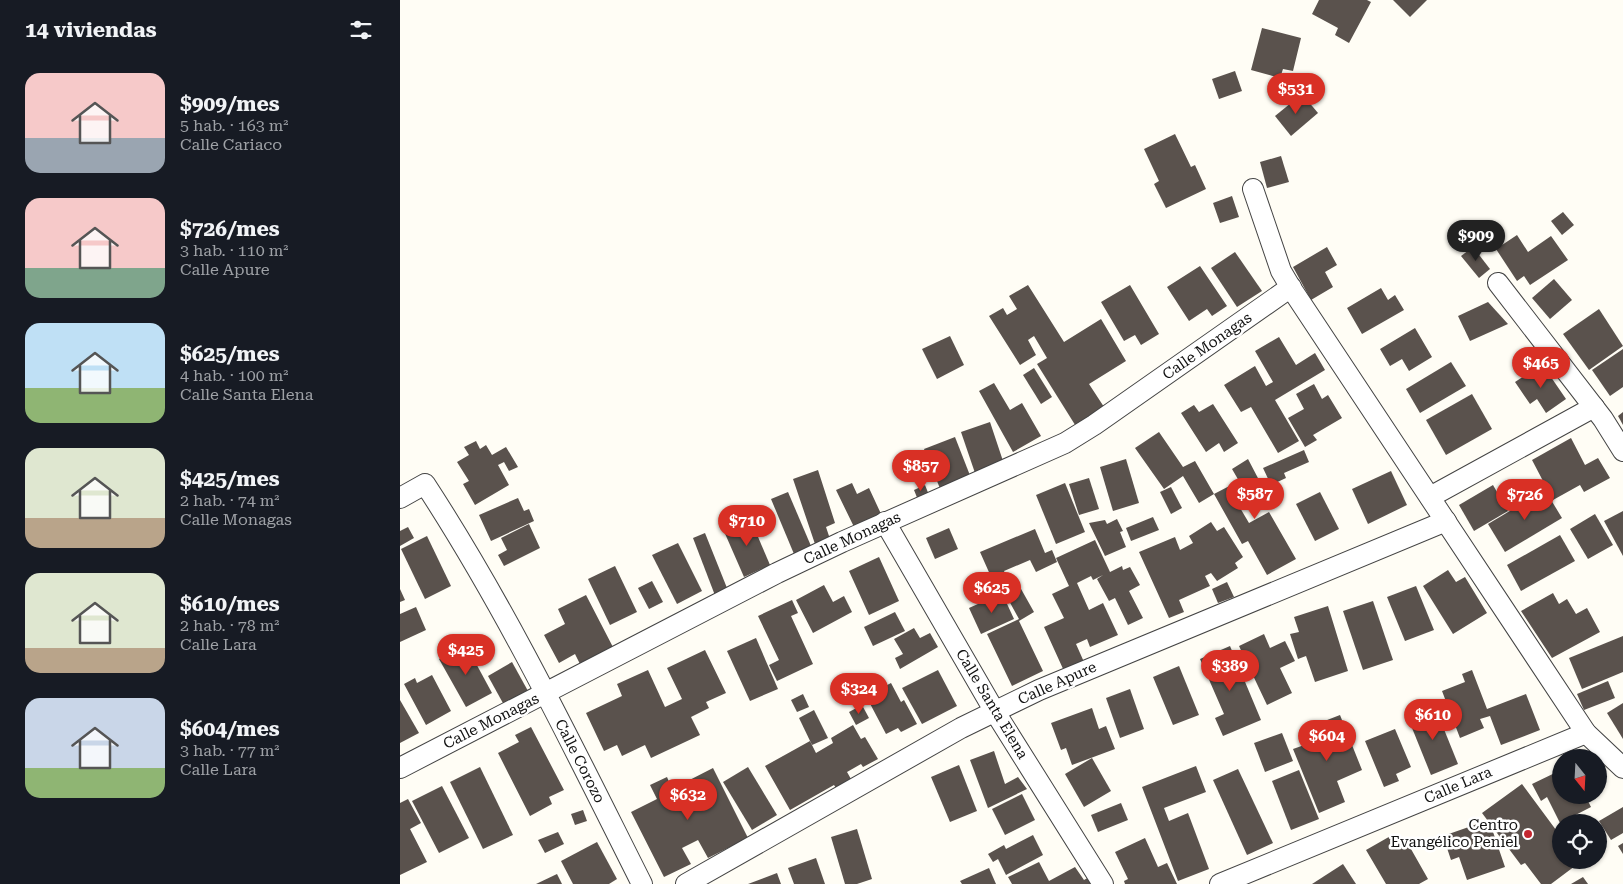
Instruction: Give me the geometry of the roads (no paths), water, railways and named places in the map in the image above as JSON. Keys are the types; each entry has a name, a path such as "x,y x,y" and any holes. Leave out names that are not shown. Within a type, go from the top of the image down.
{"street":[{"path":"1253,189 1281,272 1586,733 1623,768"},
{"path":"1498,283 1594,407 1623,451"},
{"name":"Calle Monagas","path":"400,768 777,573 885,522 1065,442 1094,425 1290,286"},
{"path":"1430,497 1594,407"},
{"name":"Calle Corozo","path":"400,498 425,484 461,539 545,693 642,884"},
{"name":"Calle Apure","path":"686,884 961,728 1039,690 1446,521"},
{"name":"Calle Santa Elena","path":"885,522 995,712 1103,884"},
{"name":"Calle Lara","path":"1220,884 1586,733"}],"place":[{"name":"Centro Evangélico Peniel","path":"1528,834"}]}
